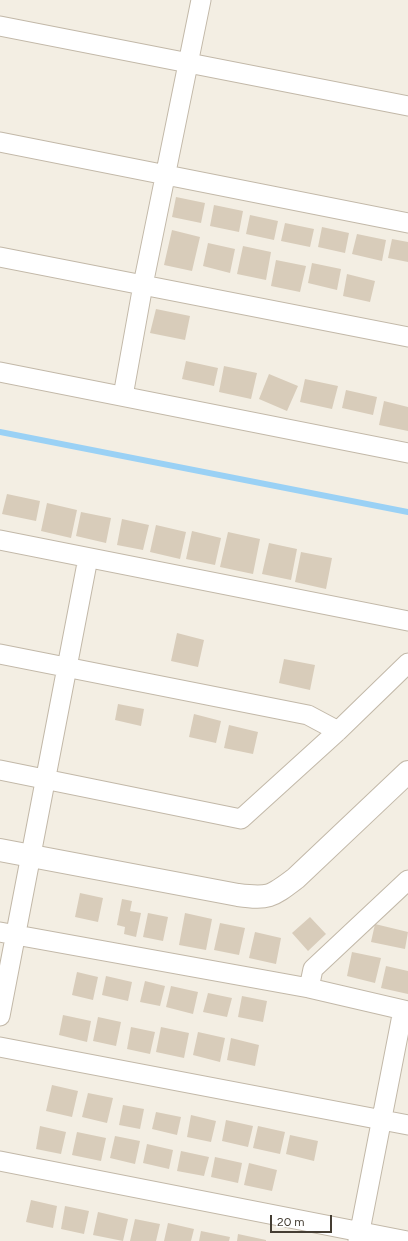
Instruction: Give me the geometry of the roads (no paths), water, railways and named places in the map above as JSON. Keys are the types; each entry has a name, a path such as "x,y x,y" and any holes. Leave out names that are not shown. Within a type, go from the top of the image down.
{"street":[{"path":"123,396 143,285 201,0"},
{"path":"0,26 408,106"},
{"path":"0,142 408,223"},
{"path":"0,257 408,337"},
{"path":"0,372 408,453"},
{"path":"0,540 408,621"},
{"path":"0,1016 8,934 32,856 88,558"},
{"path":"0,654 308,715 338,731"},
{"path":"0,770 241,819 338,731 408,664"},
{"path":"0,850 238,895 262,898 276,893 296,878 408,772"},
{"path":"309,988 313,969 404,891"},
{"path":"8,934 309,988 405,1010 381,1120 359,1236"},
{"path":"0,1048 408,1125"},
{"path":"0,1161 359,1236 407,1241"}],"waterway":[{"path":"0,432 408,512"}]}
